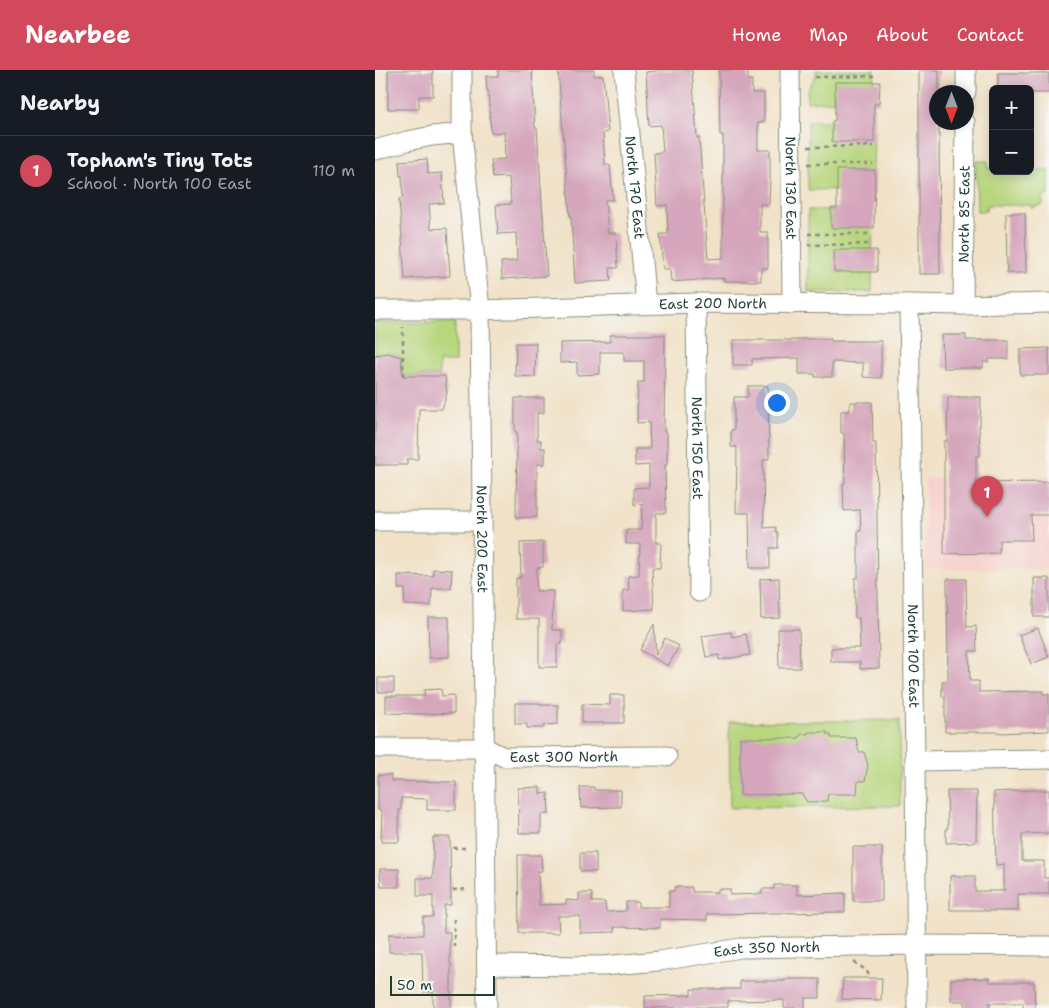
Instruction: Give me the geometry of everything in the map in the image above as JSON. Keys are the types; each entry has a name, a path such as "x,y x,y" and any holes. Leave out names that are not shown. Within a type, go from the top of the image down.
{"street":[{"name":"North 200 East","path":"462,70 462,133 480,310 487,1008"},
{"name":"North 170 East","path":"624,70 646,304"},
{"name":"North 130 East","path":"790,70 792,304"},
{"path":"966,70 966,85"},
{"name":"North 85 East","path":"963,305 965,130"},
{"path":"375,150 432,136 462,133"},
{"name":"East 200 North","path":"375,310 480,310 696,303 963,305 1049,303"},
{"name":"North 150 East","path":"696,303 699,592"},
{"name":"North 100 East","path":"909,304 917,1008"},
{"path":"375,521 482,521"},
{"name":"East 300 North","path":"375,748 485,748 504,757 667,756"},
{"path":"915,761 1049,759"},
{"name":"East 350 North","path":"487,964 603,966 659,962 741,948 917,945 1049,946"}],"path":[{"path":"815,77 874,76"},
{"path":"807,147 874,146"},
{"path":"807,164 873,164"},
{"path":"808,234 872,234"},
{"path":"808,245 872,244"},
{"path":"403,323 403,376"},
{"path":"454,919 454,950"},
{"path":"851,960 867,971 869,976"}],"shaded area":[{"path":"1049,477 1049,569 925,569 925,478"}],"green space":[{"path":"816,70 874,70 874,101 807,102 807,91 816,75"},
{"path":"808,121 874,121 873,189 808,190"},
{"path":"976,161 988,161 989,175 1034,175 1034,170 1049,170 1049,195 1042,197 1043,205 1031,208 1031,205 987,205 986,211 977,211"},
{"path":"873,209 872,292 808,292 808,210"},
{"path":"455,322 455,362 439,362 439,376 403,376 401,357 388,353 375,355 375,323"},
{"path":"899,720 900,806 730,808 729,722"}],"building":[{"path":"388,70 433,70 433,96 419,96 419,109 388,109"},
{"path":"498,70 532,70 547,276 502,279 501,262 517,261 516,233 498,234 496,205 511,204 509,177 493,178 491,160 505,159 504,132 491,133 487,90 486,76 498,76"},
{"path":"558,70 594,70 594,76 603,75 608,132 603,133 605,165 610,165 613,200 605,200 608,233 616,233 618,268 610,268 611,281 575,283"},
{"path":"656,70 692,70 708,259 723,258 723,135 720,135 719,70 748,70 748,80 752,80 752,93 764,93 764,122 758,123 758,150 770,150 770,180 769,204 760,204 760,232 768,232 768,268 761,268 761,281 724,281 724,278 671,282 670,269 663,269 660,234 668,234 667,205 657,206 654,153 663,152 661,125 649,126 646,72"},
{"path":"919,70 939,70 939,85 929,85 929,130 939,130 940,274 919,274"},
{"path":"998,73 1049,73 1049,93 1034,93 1034,85 998,85"},
{"path":"835,82 880,82 879,104 874,104 874,142 832,142 832,121 835,121"},
{"path":"427,159 428,174 442,173 444,203 429,204 431,229 447,228 450,276 405,279 399,199 403,198 402,176 400,176 399,161"},
{"path":"837,170 875,170 874,228 831,228 831,208 837,208"},
{"path":"1006,213 1025,213 1026,273 1007,273"},
{"path":"834,250 877,250 877,272 834,272"},
{"path":"610,335 665,335 664,432 667,432 667,465 665,465 666,513 656,513 656,543 661,543 660,568 652,568 654,609 623,611 623,590 629,590 628,576 639,575 640,544 626,544 626,530 641,530 642,504 634,505 634,488 649,487 649,465 635,466 635,449 650,449 649,422 637,423 638,382 644,382 644,361 624,361 624,352 600,352 600,374 577,375 577,362 560,363 560,343 610,342"},
{"path":"942,335 966,335 966,340 1008,340 1008,359 989,359 989,362 983,362 983,368 943,368"},
{"path":"733,340 881,341 881,378 863,377 863,363 832,362 832,377 815,377 815,374 799,374 799,358 752,359 752,365 733,365"},
{"path":"516,343 536,343 535,377 515,376"},
{"path":"1049,348 1049,375 1020,375 1020,349"},
{"path":"388,353 401,357 403,376 445,376 447,393 442,409 419,409 418,459 407,459 407,465 375,465 375,355"},
{"path":"748,386 768,386 769,459 763,460 764,528 776,527 776,532 778,532 778,548 770,548 770,568 750,568 749,513 736,513 737,447 731,447 731,430 734,430 734,397 748,397"},
{"path":"948,397 981,397 979,426 980,456 976,456 976,483 1049,482 1049,515 1031,515 1032,540 999,540 999,553 944,554 944,441 947,441"},
{"path":"515,398 544,398 544,413 537,413 537,440 541,440 541,448 545,448 545,464 537,464 537,517 516,518 517,432 515,432"},
{"path":"850,402 872,402 873,443 876,443 879,668 860,669 860,662 831,662 831,648 860,648 859,618 855,618 855,578 858,578 858,531 861,531 860,510 844,511 844,433 841,433 841,411 850,411"},
{"path":"543,542 543,567 537,568 536,591 553,591 552,630 562,630 562,644 557,644 557,667 539,667 539,619 516,619 516,578 521,578 520,543"},
{"path":"433,569 452,570 451,588 432,588 431,606 404,605 405,589 398,589 398,575 433,576"},
{"path":"779,578 780,618 761,619 760,579"},
{"path":"1034,578 1049,578 1049,617 1034,617"},
{"path":"947,579 966,579 967,627 976,626 977,651 969,651 970,681 979,681 979,692 1043,691 1043,694 1049,694 1049,731 1000,733 945,732 945,697 942,697 942,681 948,681"},
{"path":"428,617 449,617 449,657 429,658"},
{"path":"654,624 656,655 665,638 679,646 668,666 640,650"},
{"path":"1038,628 1049,657 1031,664 1019,635"},
{"path":"778,629 799,629 800,668 779,668"},
{"path":"731,632 732,637 746,634 750,655 719,660 719,655 706,657 702,636"},
{"path":"378,678 394,678 394,692 378,692"},
{"path":"441,689 442,696 454,695 454,713 386,713 386,696 425,696 424,690"},
{"path":"610,695 624,695 624,723 582,723 582,704 610,705"},
{"path":"515,703 558,705 558,724 544,725 544,728 527,728 527,724 515,724"},
{"path":"808,732 827,732 827,735 831,735 831,738 856,738 859,752 864,752 868,765 865,781 858,781 857,794 828,794 827,801 807,802 802,794 740,795 740,738 799,738 801,734 808,734"},
{"path":"378,775 391,775 391,781 456,782 456,810 427,810 427,799 401,798 399,842 381,842 382,810 378,810"},
{"path":"540,787 540,794 548,793 549,814 541,814 541,833 519,833 518,788"},
{"path":"580,787 594,787 594,790 621,790 621,807 581,808"},
{"path":"1049,790 1049,833 1022,834 1022,861 1044,861 1044,878 1049,878 1049,894 1018,894 1018,911 950,910 950,876 975,876 975,891 1004,891 1004,864 996,865 994,792"},
{"path":"947,791 977,791 976,842 946,843 946,828 948,828"},
{"path":"433,837 450,837 451,905 444,905 444,932 450,932 451,1008 433,1008 433,991 423,992 422,952 389,952 389,934 423,935 423,917 433,917 433,896 417,896 417,878 433,878"},
{"path":"853,847 882,847 882,901 853,901"},
{"path":"580,853 596,853 596,872 580,871"},
{"path":"518,855 541,855 542,871 538,871 539,905 566,904 566,900 579,901 579,893 592,893 592,902 605,902 606,912 626,911 626,902 638,902 638,907 669,907 669,891 674,891 674,887 692,887 692,892 718,892 718,889 730,889 730,895 762,894 762,889 774,889 774,885 797,885 797,895 845,893 845,912 707,914 707,920 660,919 660,928 614,927 615,932 580,933 580,916 558,916 559,933 519,933"},
{"path":"380,869 399,869 399,887 381,887"},
{"path":"843,978 882,978 881,1000 842,999"},
{"path":"989,978 989,982 1034,982 1035,1008 1023,1008 1023,1003 989,1003 990,1008 965,1008 965,1001 951,1001 951,979"},
{"path":"785,979 820,979 820,998 805,998 805,1008 784,1008 784,1000 728,1001 728,1007 645,1008 645,996 691,995 691,989 740,989 740,981 785,981"}],"place":[{"name":"Topham's Tiny Tots","path":"987,517"}]}
